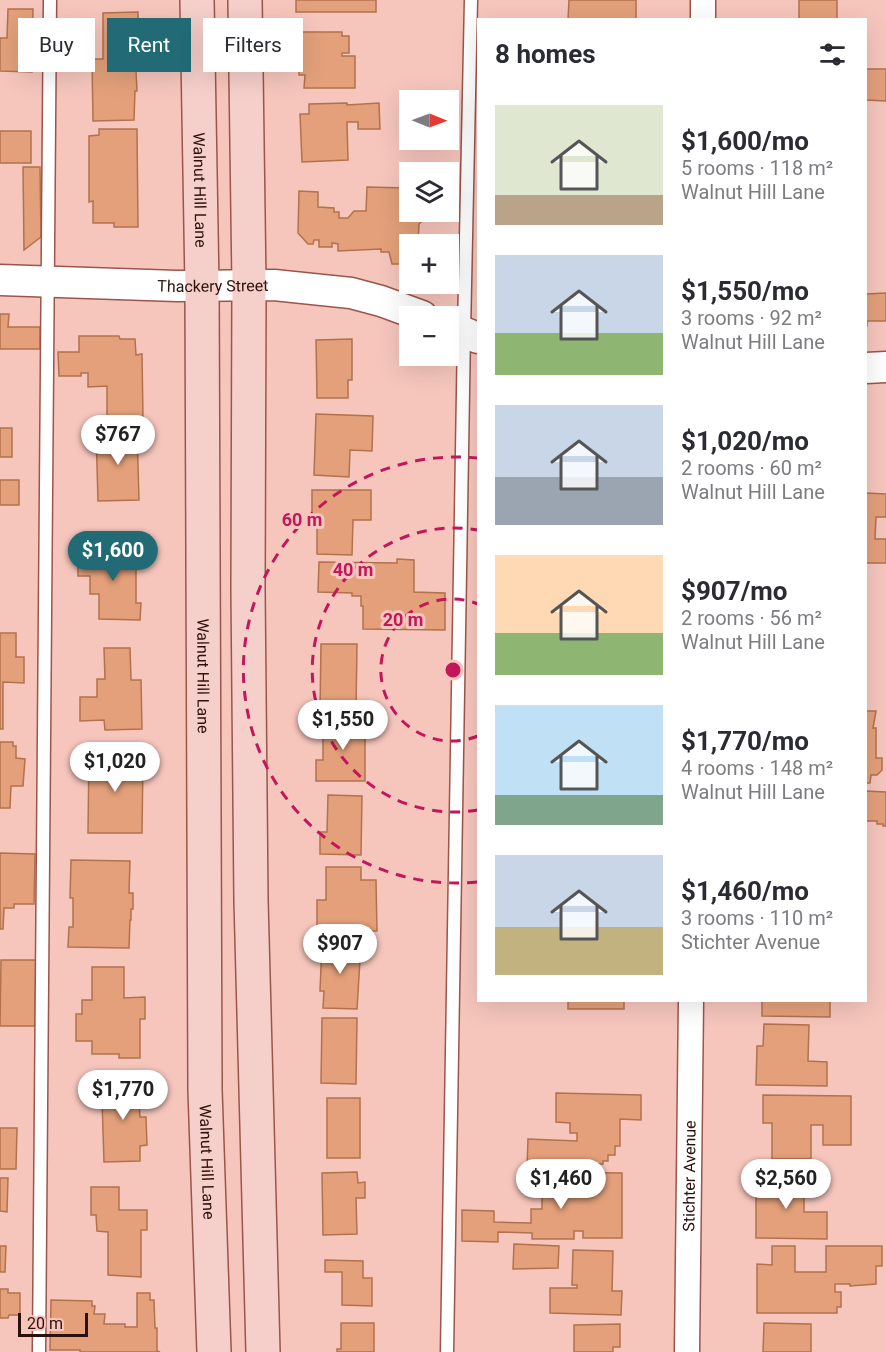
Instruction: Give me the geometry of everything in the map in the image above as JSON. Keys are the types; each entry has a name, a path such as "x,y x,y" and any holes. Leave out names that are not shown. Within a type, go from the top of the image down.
{"main road":[{"name":"Walnut Hill Lane","path":"197,0 202,286 204,1078 214,1352"},
{"path":"245,0 249,285 248,590 251,900 263,1352"}],"street":[{"path":"703,0 703,18"},
{"name":"Thackery Street","path":"0,280 202,286 274,285 351,293 399,308"},
{"path":"867,368 886,367"},
{"name":"Stichter Avenue","path":"687,1352 691,1002"}],"lane":[{"path":"39,1352 50,0"},
{"path":"447,1352 471,0"}],"building":[{"path":"296,0 376,0 376,12 296,12"},
{"path":"569,0 636,0 636,18 568,18"},
{"path":"799,0 837,0 837,18 799,18"},
{"path":"8,9 33,9 33,18 18,18 18,72 0,71 0,38 7,38"},
{"path":"138,12 138,18 107,18 107,72 136,72 134,120 93,121 92,72 95,72 95,59 103,59 103,13"},
{"path":"303,32 342,32 342,36 349,36 349,53 342,53 342,56 355,56 355,88 304,88 305,75 299,75 299,72 303,72"},
{"path":"867,69 886,69 886,101 867,100"},
{"path":"347,103 347,105 379,103 380,129 358,129 358,122 347,122 348,160 302,162 300,114 309,114 309,104"},
{"path":"99,129 137,129 138,227 114,227 114,223 93,223 93,201 89,202 89,136 99,135"},
{"path":"0,131 31,131 31,163 0,163"},
{"path":"23,167 40,167 41,237 24,250"},
{"path":"367,187 399,188 399,222 421,222 419,224 418,234 399,234 399,264 392,264 389,252 381,252 381,249 338,251 338,244 332,243 332,247 319,247 319,240 314,240 313,244 308,244 298,233 299,191 318,192 318,207 334,208 334,212 339,212 339,218 348,218 354,211 366,211"},
{"path":"886,293 886,321 867,321 867,294"},
{"path":"0,314 9,314 8,327 40,327 40,349 0,349"},
{"path":"79,336 119,336 120,339 135,339 136,355 142,354 143,417 107,418 107,386 88,387 88,373 81,373 81,376 59,376 58,352 79,352"},
{"path":"352,339 352,380 348,380 348,398 317,398 316,340"},
{"path":"316,414 373,416 372,451 350,450 349,477 314,475"},
{"path":"0,428 12,428 12,457 0,457"},
{"path":"137,430 139,500 98,501 96,431"},
{"path":"0,480 19,480 19,505 0,505"},
{"path":"312,490 371,490 371,520 353,520 352,555 317,554 317,523 312,523"},
{"path":"867,493 886,494 886,517 876,517 875,539 886,539 886,563 867,563"},
{"path":"98,542 129,543 128,565 136,565 136,603 141,603 140,620 99,619 99,594 90,594 90,576 78,576 78,561 89,561 89,557 98,557"},
{"path":"397,559 414,560 414,592 445,593 445,630 363,629 361,596 352,596 352,593 318,592 319,562 397,563"},
{"path":"0,633 16,633 16,657 24,657 24,683 3,682 3,729 0,729"},
{"path":"321,644 357,644 356,711 320,710"},
{"path":"104,648 130,648 131,680 141,680 142,729 105,730 104,720 80,721 80,697 97,697 97,679 105,679"},
{"path":"867,711 876,711 873,728 876,728 876,758 882,758 882,770 877,775 871,775 870,783 867,783"},
{"path":"327,715 359,716 359,727 365,727 365,781 316,781 316,760 323,760 323,733 327,733"},
{"path":"0,742 13,742 13,746 16,746 16,758 25,759 23,786 11,786 10,808 0,808"},
{"path":"89,751 137,752 137,760 143,760 142,833 88,833"},
{"path":"867,791 886,792 886,826 877,824 877,821 867,821"},
{"path":"328,795 362,796 361,855 320,854 320,832 327,832"},
{"path":"0,853 35,854 34,904 14,904 14,908 4,908 3,929 0,929"},
{"path":"71,860 130,861 129,893 133,893 133,909 131,909 129,948 68,947 69,927 73,927 73,898 70,898"},
{"path":"326,867 361,867 361,880 376,880 377,931 317,931 317,900 326,900"},
{"path":"322,943 361,944 357,1009 323,1008 324,991 320,991"},
{"path":"1,960 36,960 35,1026 0,1026"},
{"path":"92,967 124,967 124,998 145,997 145,1019 140,1019 140,1058 119,1058 119,1054 92,1054 92,1041 76,1041 76,1014 82,1014 82,1000 92,1000"},
{"path":"568,1002 624,1002 624,1009 568,1009"},
{"path":"762,1002 830,1002 830,1017 762,1016"},
{"path":"322,1018 357,1018 356,1084 321,1083"},
{"path":"764,1024 809,1025 808,1061 827,1062 827,1086 756,1085 757,1046 763,1046"},
{"path":"135,1075 135,1102 139,1101 140,1117 146,1117 147,1145 140,1146 140,1161 104,1162 102,1101 108,1101 107,1076"},
{"path":"556,1093 641,1095 641,1120 620,1119 620,1146 615,1146 615,1155 608,1155 608,1161 603,1161 603,1164 587,1164 587,1168 527,1167 528,1139 577,1141 577,1133 570,1133 570,1123 556,1122"},
{"path":"763,1095 851,1096 851,1145 823,1145 823,1125 811,1125 811,1159 772,1159 772,1123 763,1123"},
{"path":"327,1098 360,1098 360,1158 327,1158"},
{"path":"0,1128 17,1128 16,1169 0,1169"},
{"path":"357,1172 358,1183 365,1182 365,1198 356,1198 357,1234 323,1235 322,1173"},
{"path":"542,1172 622,1173 622,1238 583,1238 583,1231 574,1231 574,1239 532,1239 532,1233 498,1232 498,1242 462,1241 462,1210 494,1211 494,1222 531,1223 531,1209 542,1209"},
{"path":"756,1175 804,1176 804,1212 827,1212 827,1239 756,1238"},
{"path":"0,1178 8,1178 7,1212 0,1211"},
{"path":"91,1187 119,1187 119,1210 147,1210 147,1230 141,1230 141,1277 108,1275 108,1232 97,1231 96,1215 91,1215"},
{"path":"514,1244 559,1246 558,1268 513,1269"},
{"path":"0,1246 6,1246 5,1272 0,1272"},
{"path":"772,1246 795,1246 795,1272 826,1272 826,1246 882,1246 882,1266 876,1266 876,1284 850,1286 850,1284 835,1284 835,1292 841,1292 841,1307 837,1307 837,1313 757,1313 757,1264 772,1265"},
{"path":"573,1250 613,1251 612,1291 622,1291 621,1315 550,1313 550,1288 577,1288 577,1285 572,1285"},
{"path":"325,1260 363,1261 363,1278 372,1278 372,1306 342,1305 342,1272 325,1272"},
{"path":"0,1289 8,1289 8,1293 20,1293 20,1315 0,1318"},
{"path":"137,1293 150,1293 150,1300 154,1300 157,1351 160,1352 50,1350 51,1300 92,1301 92,1306 95,1306 94,1314 105,1314 104,1324 125,1324 125,1327 137,1327"},
{"path":"341,1323 374,1323 374,1352 337,1352 337,1349 341,1349"},
{"path":"764,1323 811,1324 811,1352 763,1352"},
{"path":"620,1324 620,1347 613,1347 613,1352 574,1352 574,1325"}]}
